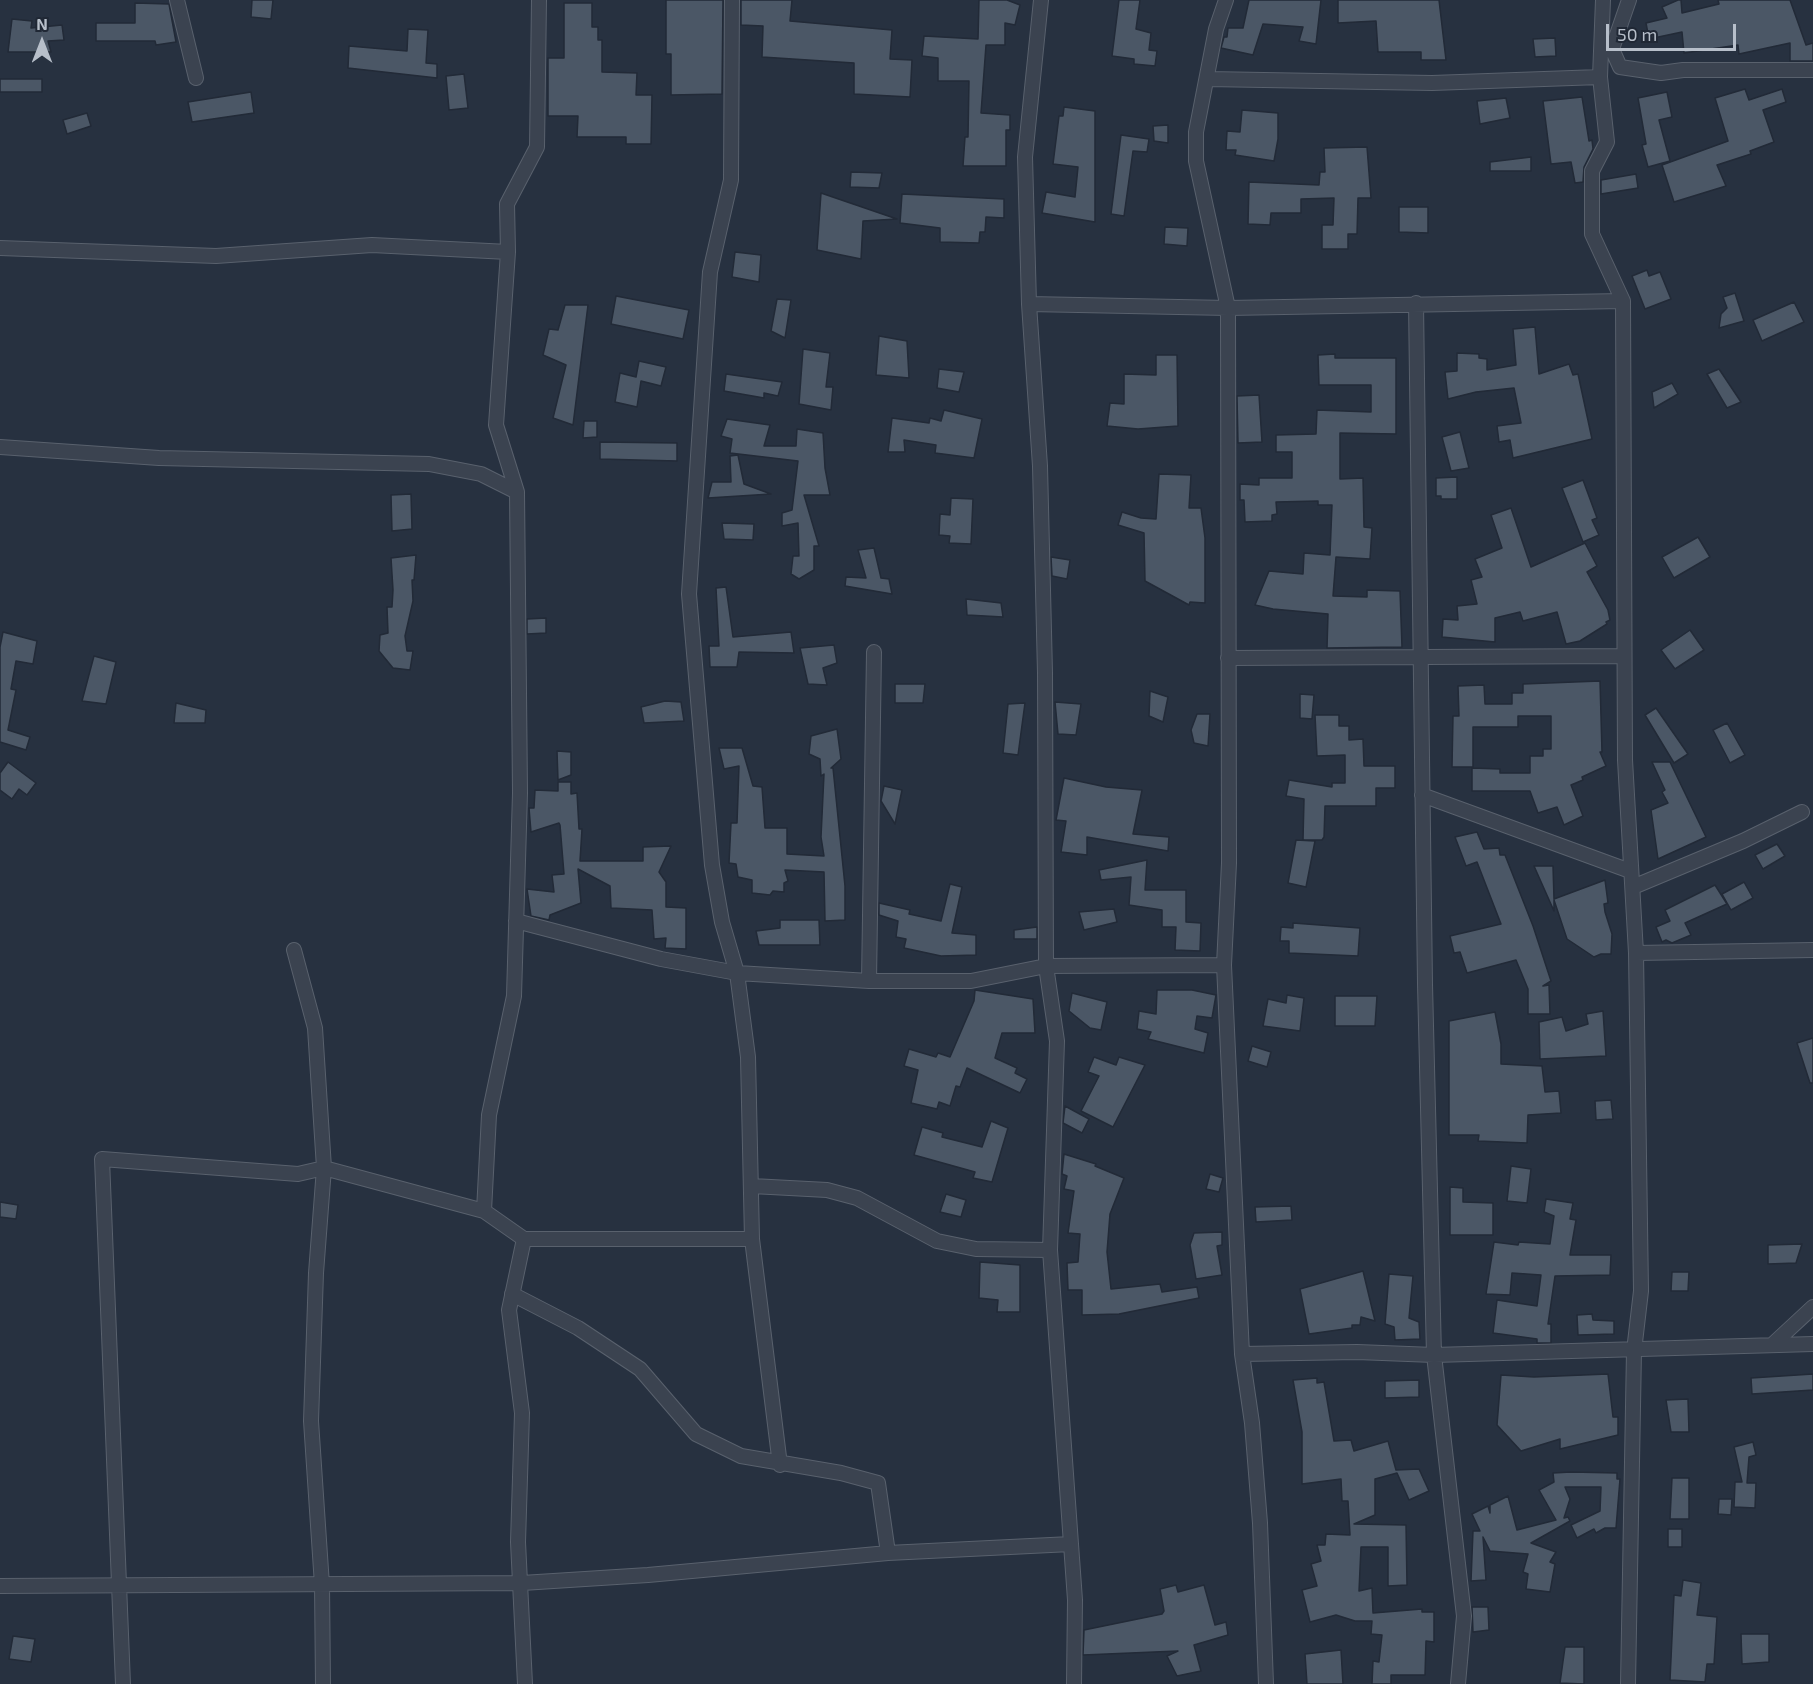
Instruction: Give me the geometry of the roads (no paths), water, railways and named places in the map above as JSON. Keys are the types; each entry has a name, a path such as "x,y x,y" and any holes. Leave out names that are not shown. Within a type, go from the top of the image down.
{"street":[{"path":"177,0 196,78"},
{"path":"484,1211 489,1115 514,996 520,793 517,492 496,425 508,252 507,204 537,147 539,0"},
{"path":"732,0 731,180 710,272 689,594 712,865 722,922 737,973 748,1057 752,1239 780,1465"},
{"path":"1041,0 1025,157 1029,304 1040,465 1045,673 1046,966 1057,1041 1050,1250 1075,1600 1074,1684"},
{"path":"1226,0 1216,29 1196,132 1196,160 1228,308 1229,863 1224,965 1242,1354 1252,1423 1260,1523 1266,1684"},
{"path":"1603,0 1600,77 1607,142 1592,171 1592,234 1623,301 1623,656 1630,871 1633,887 1636,953 1641,1291 1634,1351 1628,1684"},
{"path":"1629,0 1612,49 1620,67 1661,73 1683,70 1813,70"},
{"path":"1208,79 1432,83 1600,77"},
{"path":"0,248 216,256 372,245 508,252"},
{"path":"1029,304 1228,308 1623,301"},
{"path":"1416,303 1422,795 1434,1355 1464,1616 1458,1684"},
{"path":"0,447 159,458 429,464 481,474 517,492"},
{"path":"869,981 874,652"},
{"path":"1228,658 1422,659 1623,656"},
{"path":"1422,795 1630,871"},
{"path":"1633,887 1743,841 1802,812"},
{"path":"516,921 661,959 737,973 869,981 971,981 1046,966 1224,965"},
{"path":"294,950 315,1028 324,1168 316,1274 311,1421 322,1585 323,1684"},
{"path":"1636,953 1813,950"},
{"path":"123,1684 102,1159 298,1174 324,1168 484,1211 525,1239 752,1239"},
{"path":"752,1186 827,1190 856,1198 937,1241 976,1248 1050,1250"},
{"path":"525,1239 509,1310 522,1413 518,1542 522,1583 525,1684"},
{"path":"513,1294 578,1328 640,1369 696,1434 741,1456 780,1465 841,1473 879,1483 888,1553"},
{"path":"1773,1345 1813,1307"},
{"path":"1242,1354 1357,1352 1434,1355 1634,1351 1813,1344"},
{"path":"0,1586 522,1583 648,1575 888,1553 1071,1544"}]}
